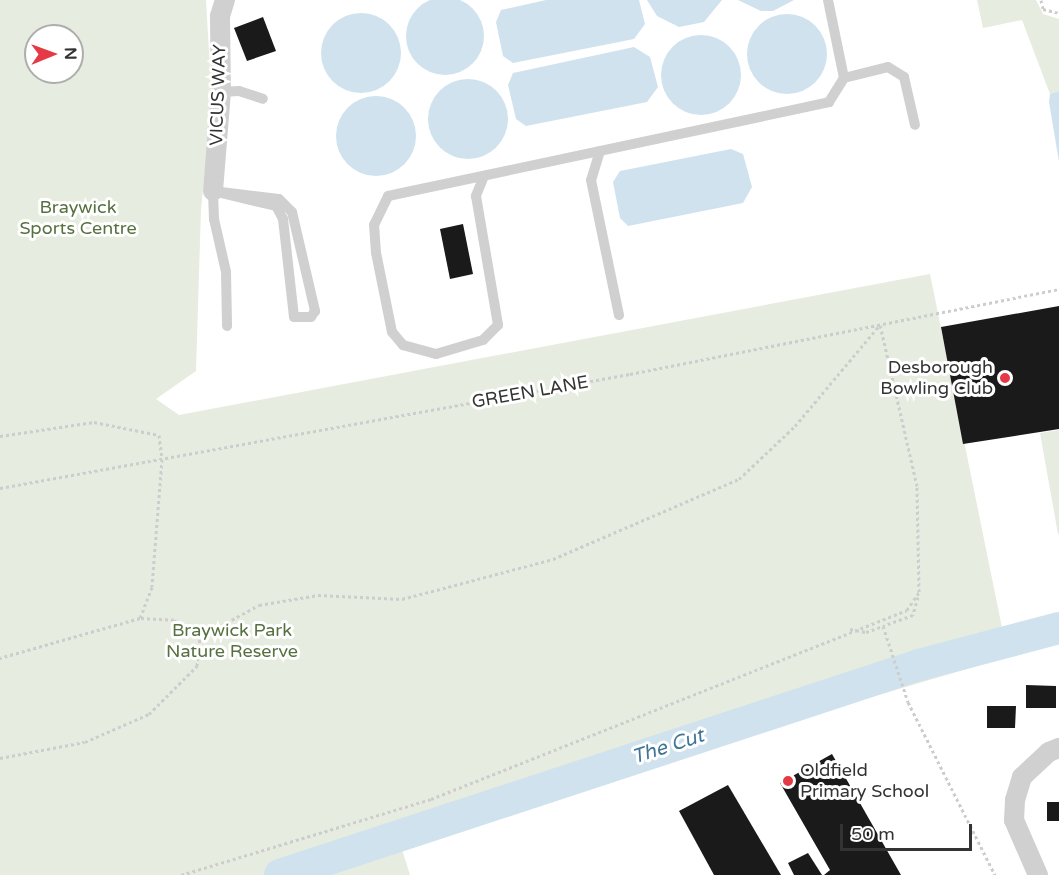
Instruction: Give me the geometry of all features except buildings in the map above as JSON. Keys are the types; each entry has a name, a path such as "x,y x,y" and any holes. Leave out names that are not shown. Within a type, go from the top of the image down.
{"street":[{"name":"VICUS WAY","path":"213,191 220,92 220,16 225,0"},
{"path":"1038,875 1014,820 1015,800 1023,777 1049,752 1059,748"}],"lane":[{"path":"483,176 476,196 498,325 483,340 436,354 403,345 392,332 376,253 374,225 388,196 829,102 844,78 828,0"},
{"path":"844,78 888,67 904,77 915,125"},
{"path":"220,92 239,91 263,99"},
{"path":"600,152 591,180 619,315"},
{"path":"213,191 286,204 296,224 315,311 311,317 294,317 283,219 276,206 213,191"},
{"path":"213,191 214,219 226,273 227,326"}],"path":[{"path":"1041,0 1043,9 1059,13"},
{"name":"GREEN LANE","path":"0,488 880,325 1059,289"},
{"path":"849,629 866,632 913,615 919,592 916,486 880,325"},
{"path":"200,637 259,605 318,595 402,599 553,559 739,479 795,426 880,325"},
{"path":"0,436 94,422 159,435 162,459 152,587 140,618"},
{"path":"181,875 431,798 849,629 907,610 919,592"},
{"path":"0,658 140,618 174,620 200,637"},
{"path":"883,626 908,702 995,875"},
{"path":"0,758 86,742 149,714 197,666 200,637"}],"green space":[{"name":"Braywick Park Nature Reserve","path":"0,0 206,0 212,104 201,209 196,371 156,399 179,415 930,274 1008,657 264,875 0,875"},
{"path":"977,0 1036,0 1043,14 1059,19 1059,91 1050,94 1022,20 983,28"},
{"path":"1059,430 1059,534 1058,534 1040,433"},
{"path":"399,840 410,875 297,875"}],"water":[{"path":"445,-3 460,0 473,8 481,21 484,36 481,51 473,64 460,72 445,75 430,72 417,64 409,51 406,36 409,21 417,8 430,0"},
{"path":"546,0 639,0 645,24 634,39 513,63 503,56 496,22 501,10"},
{"path":"647,0 722,0 704,22 679,27 657,16"},
{"path":"738,0 794,0 773,11 761,11"},
{"path":"361,13 376,16 389,25 398,38 401,53 398,68 389,81 376,90 361,93 346,90 333,81 324,68 321,53 324,38 333,25 346,16"},
{"path":"787,14 802,17 815,26 824,39 827,54 824,69 815,82 802,91 787,94 772,91 759,82 750,69 747,54 750,39 759,26 772,17"},
{"path":"701,35 716,38 729,47 738,60 741,75 738,90 729,103 716,112 701,115 686,112 673,103 664,90 661,75 664,60 673,47 686,38"},
{"path":"634,47 650,57 658,87 647,102 526,126 516,119 508,85 513,73"},
{"path":"468,79 483,82 496,91 505,104 508,119 505,134 496,147 483,156 468,159 453,156 440,147 431,134 428,119 431,104 440,91 453,82"},
{"path":"1059,91 1059,162 1049,102 1050,94"},
{"path":"376,96 391,99 404,108 413,121 416,136 413,151 404,164 391,173 376,176 361,173 348,164 339,151 336,136 339,121 348,108 361,99"},
{"path":"731,149 743,154 752,187 743,203 628,226 620,218 613,182 620,171"}],"waterway":[{"name":"The Cut","path":"280,875 919,665 1059,628"}],"place":[{"name":"Desborough Bowling Club","path":"1005,378"},
{"name":"Oldfield Primary School","path":"788,781"}],"park label":[{"name":"Braywick Sports Centre","path":"78,218"}]}
